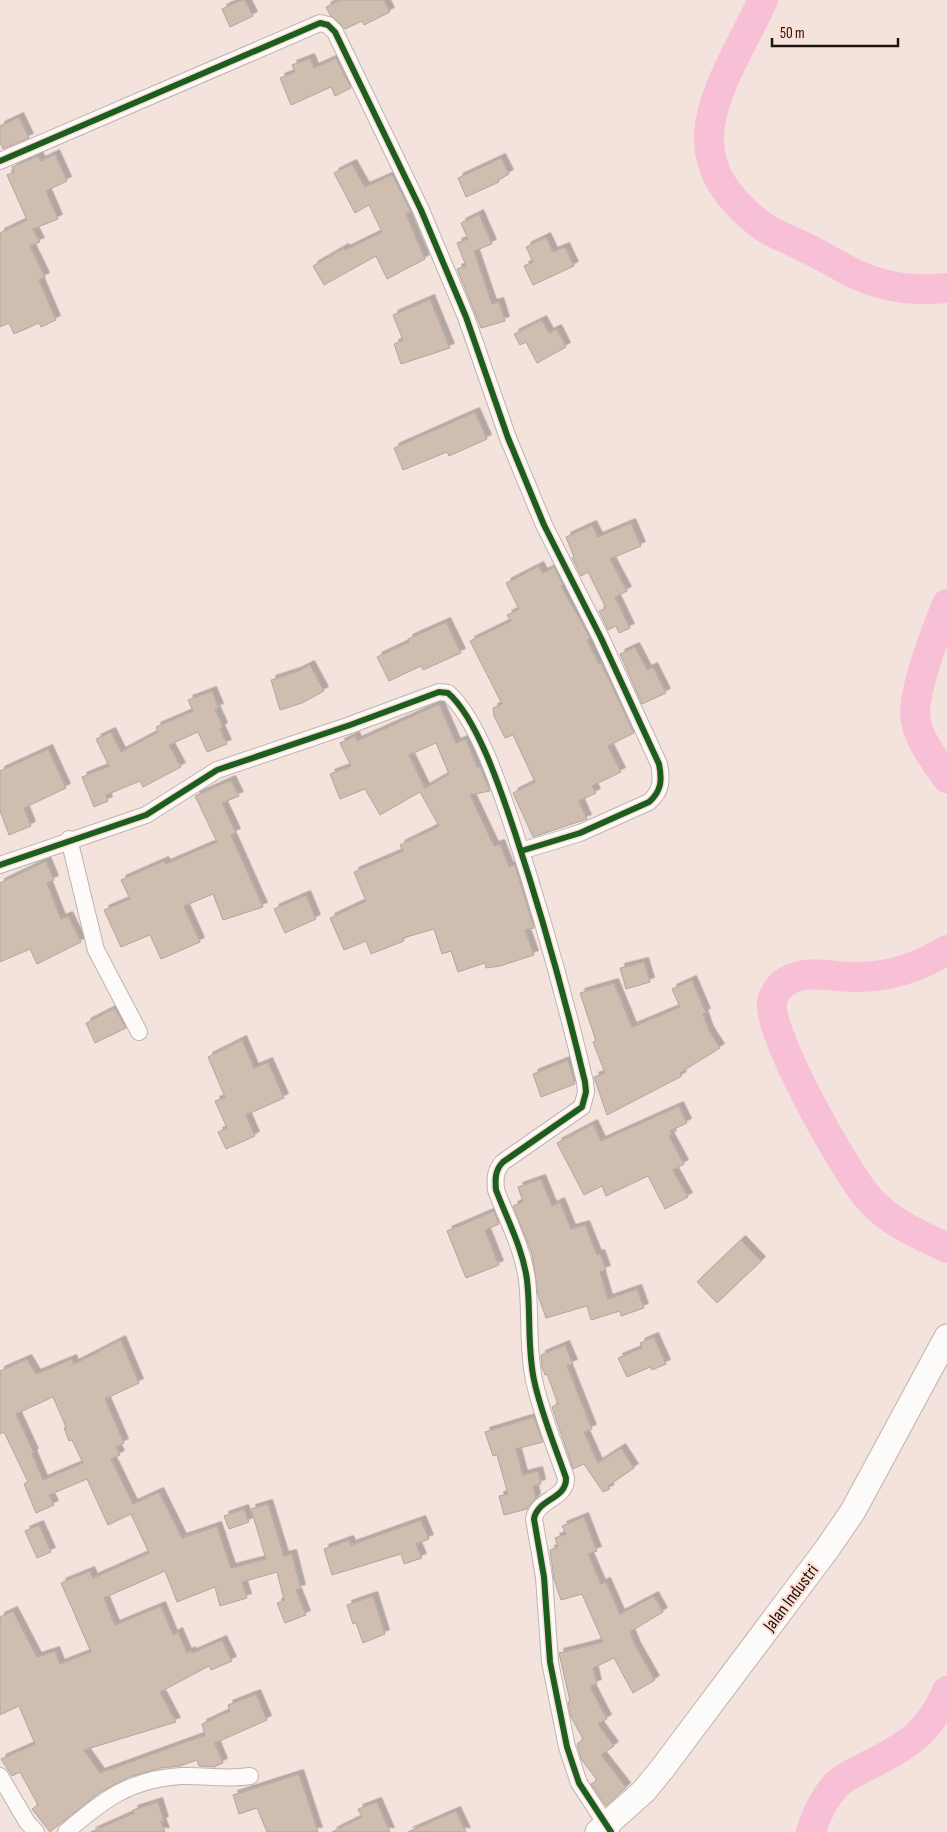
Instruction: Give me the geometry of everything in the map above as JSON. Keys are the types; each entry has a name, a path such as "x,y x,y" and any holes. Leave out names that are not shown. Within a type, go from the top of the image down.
{"main road":[{"name":"Jalan Industri","path":"605,1830 644,1791 673,1755 827,1550 853,1511 947,1338"}],"street":[{"path":"0,161 320,23 328,25 335,32 421,210 466,317 508,438 544,525 601,638 659,764 661,786 656,797 649,802 580,833 521,851"},
{"path":"0,865 146,815 217,770 350,725 439,692 448,693 466,715 491,765 521,851 560,978 586,1092 582,1107 498,1166 495,1180 496,1190 523,1261 527,1281 530,1358 540,1406 566,1478 563,1491 541,1505 535,1512 534,1519 544,1577 550,1662 572,1766 605,1830"},
{"path":"69,840 96,950 139,1032"},
{"path":"0,1776 27,1822 36,1832"},
{"path":"66,1832 102,1801 146,1781 182,1776 229,1779 250,1776"}],"building":[{"path":"245,0 253,16 230,27 222,9"},
{"path":"340,0 384,0 390,12 364,25 362,21 345,29 330,15 326,7"},
{"path":"310,58 314,68 336,58 351,88 335,96 331,87 291,105 280,78 295,72 292,65"},
{"path":"19,117 29,138 3,149 0,143 0,126"},
{"path":"55,154 67,181 46,191 58,219 33,229 40,242 30,246 45,277 39,280 56,320 41,327 39,323 14,334 9,323 0,327 0,233 27,220 7,175 14,172 12,167 38,156 41,161"},
{"path":"501,158 509,174 498,180 499,182 466,197 458,178"},
{"path":"352,164 365,187 392,175 411,212 406,214 425,259 387,279 376,256 324,285 313,266 344,248 345,250 382,232 369,205 355,213 334,173"},
{"path":"479,214 492,244 474,251 492,304 499,302 505,321 481,328 457,269 466,266 457,243 468,239 461,223"},
{"path":"546,237 553,252 565,247 574,266 533,285 524,266 533,262 526,247"},
{"path":"430,299 450,348 401,364 394,344 403,340 393,315"},
{"path":"542,320 549,333 557,329 566,347 537,363 526,342 520,345 514,334"},
{"path":"475,412 487,439 449,456 447,452 403,470 394,448"},
{"path":"631,523 641,546 610,559 627,591 615,597 630,628 619,633 616,626 608,630 599,611 606,608 588,572 581,576 572,558 574,557 566,537 592,525 598,537"},
{"path":"539,566 543,573 554,567 563,585 561,586 590,638 587,640 599,664 601,663 634,733 608,746 621,772 592,786 596,793 579,801 587,819 533,837 513,793 535,782 513,735 505,738 494,716 493,708 502,704 470,641 511,621 507,615 519,609 506,583"},
{"path":"446,622 461,653 423,670 421,666 389,681 377,657 409,642 408,639"},
{"path":"635,647 647,670 653,667 666,693 642,704 620,654"},
{"path":"310,665 324,691 302,703 280,710 271,680 296,672"},
{"path":"212,691 219,708 215,709 223,727 220,729 227,744 207,752 198,732 169,745 181,767 143,787 140,781 106,795 108,801 94,807 82,777 109,766 96,739 111,732 121,752 158,732 156,727 193,711 188,700"},
{"path":"439,704 456,743 466,739 477,767 480,767 490,791 470,795 494,846 500,844 509,867 515,865 534,928 525,930 534,955 500,966 486,968 485,963 458,972 451,951 442,954 434,929 403,938 404,941 371,954 366,941 344,950 330,918 366,901 354,872 403,851 400,845 439,826 420,792 380,815 365,789 340,799 330,774 351,766 340,743 355,736 357,741","holes":["436,743 449,774 425,788 409,755"]},
{"path":"48,749 66,788 24,808 31,826 9,835 0,811 0,771"},
{"path":"231,780 239,796 222,803 236,833 231,835 263,907 223,920 213,894 184,906 200,942 161,959 150,935 121,947 104,910 130,899 121,880 164,861 166,864 217,842 195,796"},
{"path":"46,861 54,880 47,883 61,919 68,916 81,942 37,964 30,949 0,962 0,883"},
{"path":"306,895 316,919 285,933 274,909"},
{"path":"644,962 650,982 626,989 620,968"},
{"path":"692,980 706,1013 703,1014 709,1031 720,1048 680,1073 682,1076 607,1115 594,1077 605,1073 593,1042 596,1041 580,993 614,983 632,1027 680,1007 672,989"},
{"path":"115,1008 126,1028 95,1043 86,1023"},
{"path":"242,1040 254,1068 268,1062 284,1098 246,1115 255,1136 226,1149 218,1132 227,1128 215,1101 225,1097 208,1057"},
{"path":"568,1060 575,1084 541,1097 533,1074"},
{"path":"679,1106 687,1123 670,1131 672,1135 669,1136 684,1164 673,1170 688,1197 665,1209 648,1176 606,1196 602,1186 584,1195 557,1143 593,1124 601,1141"},
{"path":"541,1179 552,1206 560,1202 571,1229 585,1225 597,1255 600,1254 606,1270 600,1272 608,1299 637,1289 644,1308 621,1316 620,1311 591,1320 587,1306 546,1318 538,1295 532,1254 513,1206 523,1202 518,1187"},
{"path":"494,1211 499,1224 485,1230 499,1265 466,1278 447,1231"},
{"path":"741,1240 761,1261 717,1303 697,1282"},
{"path":"654,1337 666,1364 652,1370 650,1367 627,1377 618,1358 642,1348 640,1343"},
{"path":"121,1340 139,1383 105,1399 124,1443 116,1447 120,1455 111,1459 133,1504 159,1492 182,1538 217,1526 231,1568 266,1559 251,1509 268,1504 284,1556 292,1554 301,1589 296,1590 306,1615 285,1623 277,1603 284,1600 277,1572 242,1582 247,1598 220,1606 215,1587 177,1602 165,1571 104,1598 115,1625 161,1606 173,1635 178,1632 187,1653 191,1651 192,1653 222,1640 232,1661 211,1670 209,1666 160,1692 176,1722 84,1750 100,1773 205,1735 202,1724 230,1711 228,1705 256,1694 267,1720 215,1743 223,1763 214,1767 199,1766 197,1760 180,1766 161,1768 129,1777 99,1793 50,1832 32,1809 38,1805 20,1772 12,1776 1,1759 35,1744 19,1706 0,1715 0,1617 13,1611 37,1657 55,1651 60,1664 91,1652 61,1583 90,1571 93,1578 149,1553 131,1514 108,1525 87,1479 49,1495 54,1505 36,1513 24,1484 28,1482 4,1432 0,1434 0,1371 27,1359 36,1374 72,1359 74,1364","holes":["53,1397 66,1427 64,1428 69,1441 72,1440 83,1463 43,1480 32,1454 34,1453 16,1414"]},
{"path":"565,1345 573,1364 567,1366 592,1429 584,1432 598,1463 621,1448 634,1468 608,1486 610,1489 603,1492 584,1464 573,1469 552,1407 558,1404 547,1374 545,1375 542,1367 541,1355"},
{"path":"534,1417 543,1442 516,1449 523,1475 538,1471 541,1484 533,1486 536,1498 527,1509 504,1515 499,1496 508,1494 497,1455 493,1456 485,1432"},
{"path":"244,1509 249,1522 229,1529 224,1516"},
{"path":"584,1517 597,1551 588,1554 601,1584 606,1582 620,1614 654,1596 663,1612 630,1632 636,1647 655,1680 633,1693 614,1658 593,1668 597,1684 590,1686 607,1719 598,1724 614,1746 601,1755 626,1787 606,1806 591,1784 597,1780 581,1759 577,1744 583,1739 571,1717 568,1702 570,1701 559,1653 603,1642 582,1594 561,1600 554,1579 550,1550 558,1547 555,1538 566,1534 562,1526"},
{"path":"421,1520 429,1539 416,1544 422,1558 404,1564 401,1554 332,1575 324,1549 349,1540 351,1545"},
{"path":"39,1525 51,1552 37,1558 25,1531"},
{"path":"373,1596 385,1634 363,1643 356,1623 353,1624 347,1605"},
{"path":"299,1774 318,1832 267,1832 257,1808 239,1814 233,1795"},
{"path":"158,1802 164,1821 161,1822 165,1832 91,1832 134,1813 133,1810"},
{"path":"377,1802 390,1832 332,1832 362,1817 358,1809"},
{"path":"456,1811 466,1832 408,1832"}],"waterway":[{"path":"763,0 720,89 711,117 709,144 715,171 732,198 765,228 872,281 909,289 947,288"},
{"path":"947,604 923,672 915,712 918,730 931,755 947,778"},
{"path":"947,950 913,967 889,974 863,977 810,975 794,978 780,987 774,995 772,1002 774,1018 795,1072 828,1135 859,1186 870,1200 887,1215 906,1228 947,1248"},
{"path":"811,1832 821,1807 836,1785 847,1776 895,1751 916,1736 933,1717 947,1691"}],"cycle path":[{"path":"0,161 320,23 328,25 335,32 421,210 466,317 508,438 544,525 601,638 659,764 661,775 659,789 649,802 580,833 521,851"},
{"path":"0,865 146,815 217,770 350,725 439,692 448,693 469,720 488,758 510,817 553,957 585,1082 586,1092 582,1107 503,1162 497,1171 496,1190 525,1268 534,1380 544,1417 566,1478 562,1490 540,1507 534,1519 544,1577 550,1662 567,1747 579,1783 611,1832"}]}
